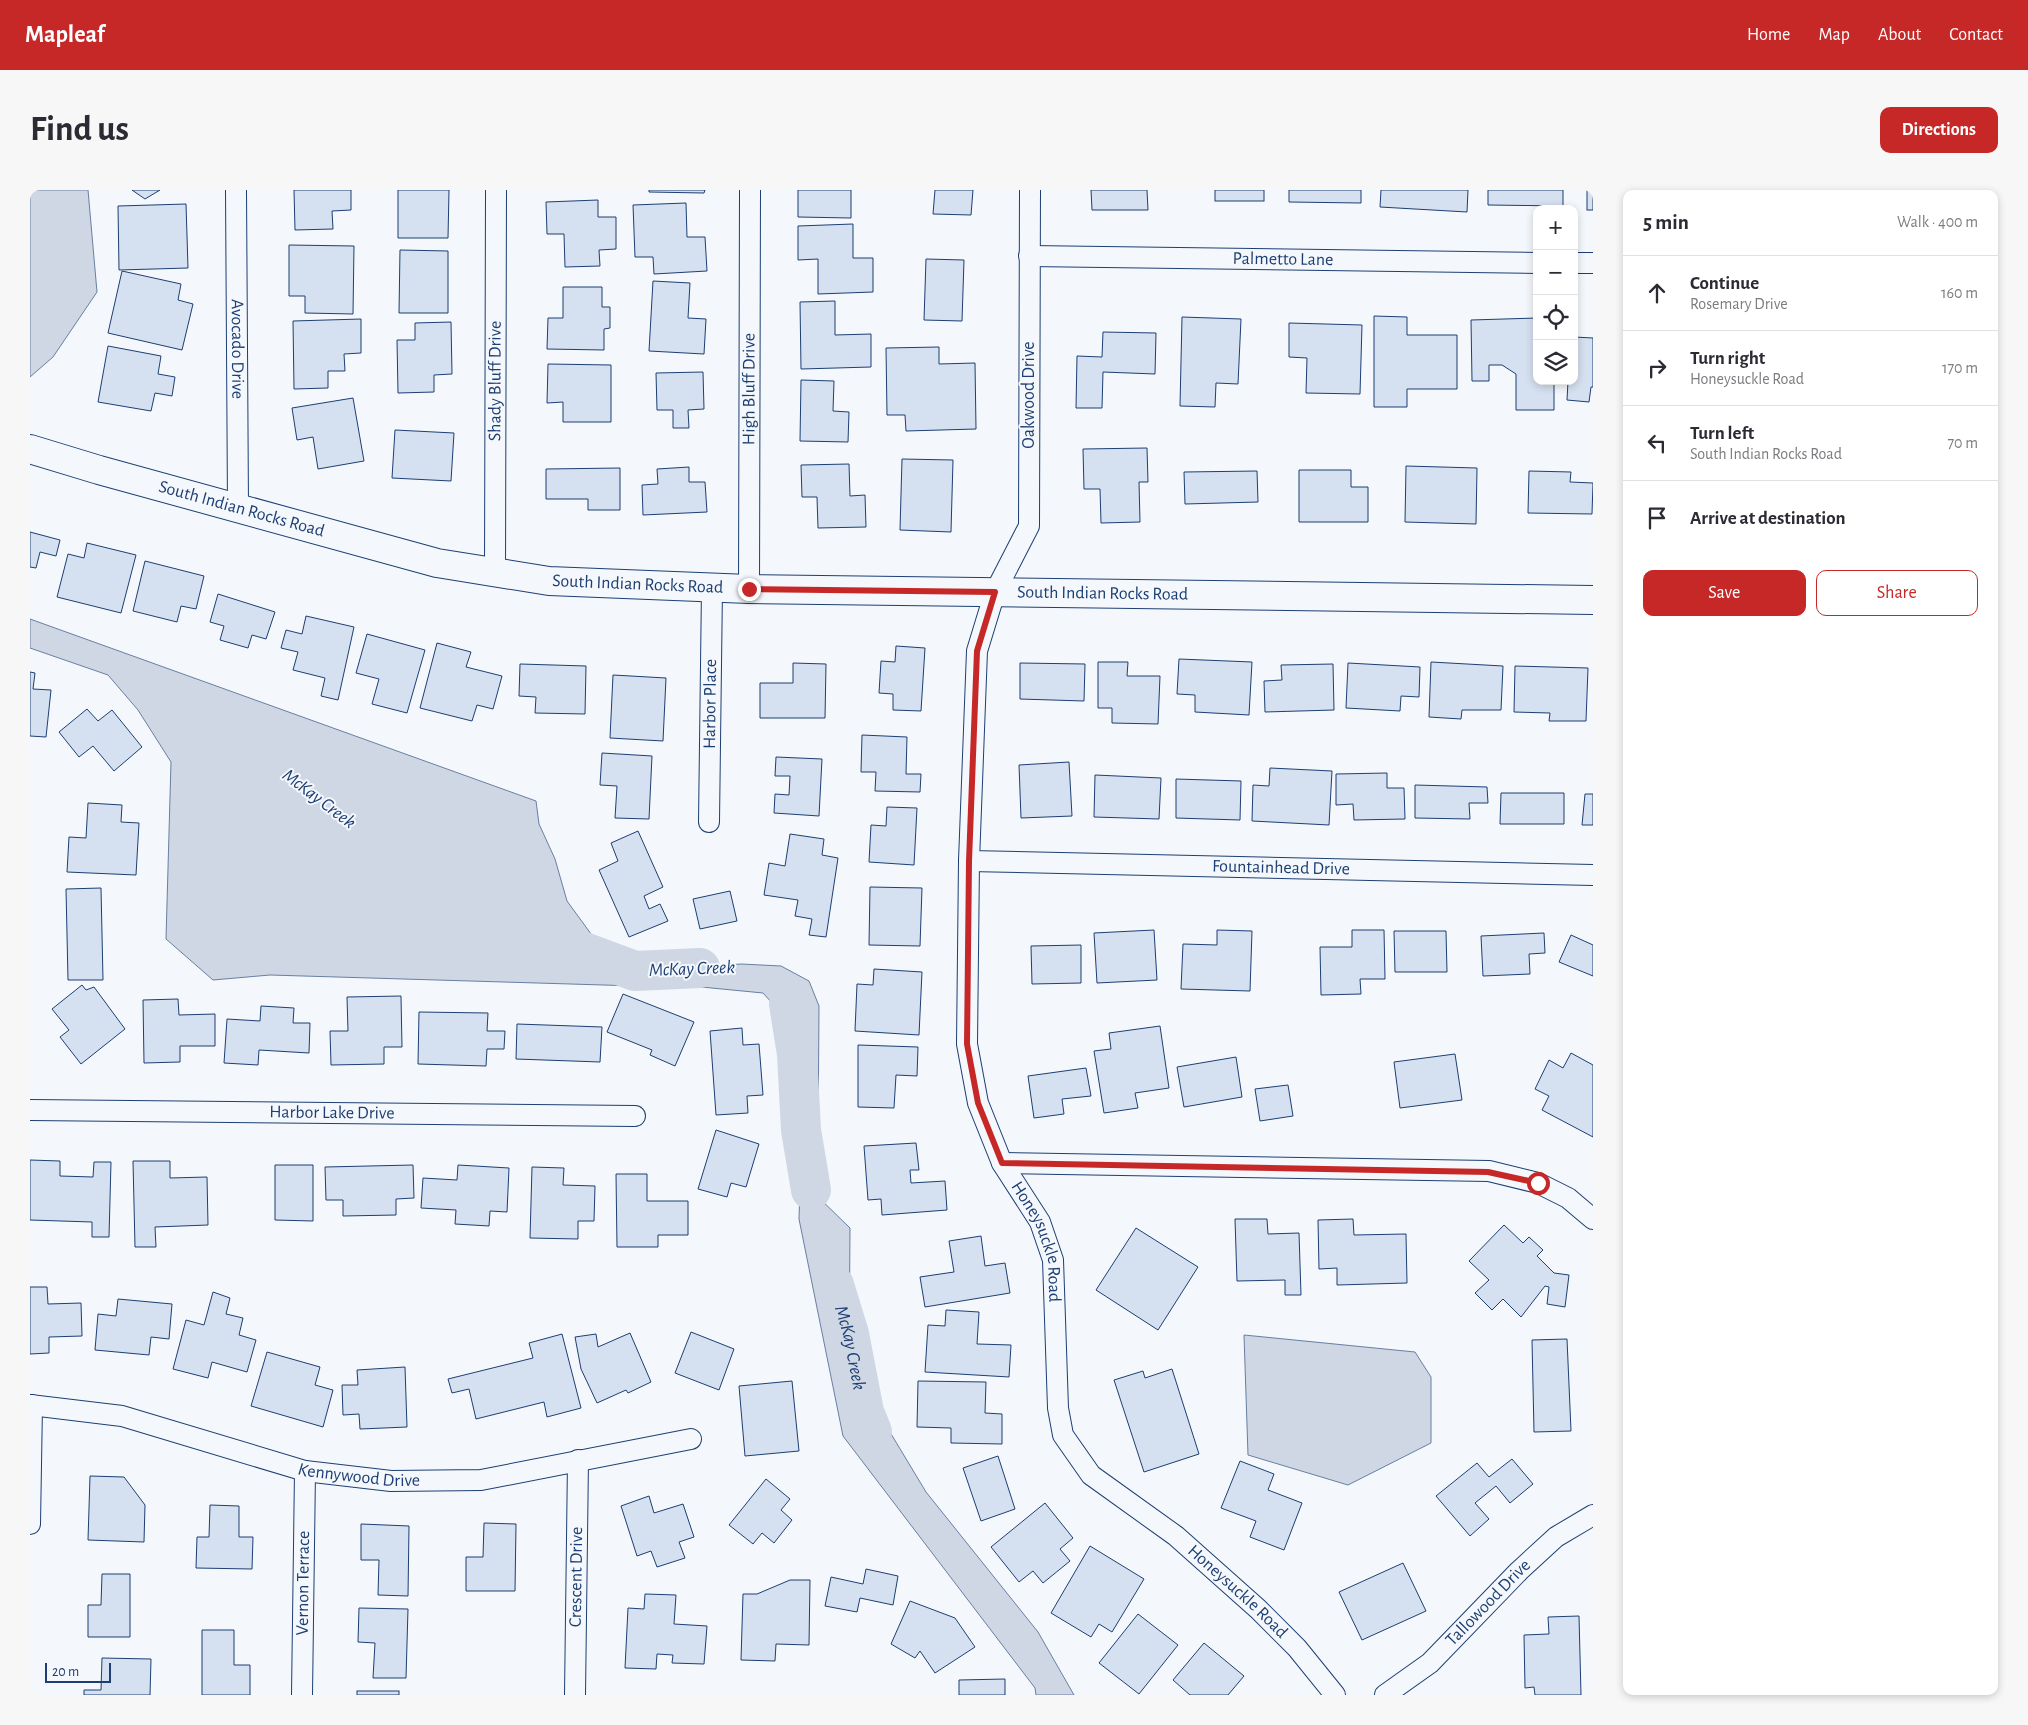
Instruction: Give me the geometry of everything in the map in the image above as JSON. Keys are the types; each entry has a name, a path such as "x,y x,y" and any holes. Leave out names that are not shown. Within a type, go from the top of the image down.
{"street":[{"name":"Avocado Drive","path":"236,190 238,507"},
{"name":"Shady Bluff Drive","path":"495,572 496,190"},
{"name":"High Bluff Drive","path":"749,589 750,190"},
{"name":"Oakwood Drive","path":"995,592 1029,526 1030,190"},
{"name":"Palmetto Lane","path":"1029,256 1533,262"},
{"path":"1578,263 1593,263"},
{"name":"South Indian Rocks Road","path":"30,449 99,470 437,563 549,581 749,589 1593,600"},
{"name":"Harbor Place","path":"709,822 712,587"},
{"name":"Honeysuckle Road","path":"995,592 977,651 969,861 967,1044 978,1103 1002,1163 1040,1222 1053,1260 1058,1408 1063,1435 1091,1475 1176,1536 1258,1609 1297,1648 1335,1695"},
{"name":"Fountainhead Drive","path":"969,861 1593,875"},
{"name":"Harbor Lake Drive","path":"30,1110 635,1116"},
{"path":"1002,1163 1488,1172 1538,1183 1568,1198 1593,1219"},
{"path":"30,1524 31,1405"},
{"name":"Kennywood Drive","path":"31,1405 122,1416 305,1471 391,1482 481,1480 691,1439"},
{"name":"Crescent Drive","path":"575,1695 578,1460"},
{"name":"Vernon Terrace","path":"302,1695 305,1471"},
{"name":"Tallowood Drive","path":"1385,1695 1430,1663 1519,1571 1556,1537 1593,1515"}],"water":[{"path":"30,190 88,190 97,292 53,357 30,377"},
{"path":"30,619 536,801 539,824 555,859 567,901 594,938 633,954 637,986 270,975 213,980 166,939 171,762 138,710 108,675 30,648"},
{"path":"741,964 781,966 809,981 819,1006 818,1144 813,1192 850,1228 849,1364 926,1492 1038,1632 1074,1695 1036,1695 1035,1688 843,1436 799,1219 803,1096 791,1024 763,993 691,986 648,986 646,970"},
{"path":"1244,1335 1415,1352 1431,1377 1431,1443 1348,1485 1248,1455"}],"building":[{"path":"132,190 160,190 145,199"},
{"path":"294,190 351,190 351,210 332,211 333,229 295,230"},
{"path":"398,190 449,190 448,238 398,238"},
{"path":"649,190 705,190 704,193 649,192"},
{"path":"798,190 851,190 851,218 798,217"},
{"path":"935,190 973,190 971,215 933,214"},
{"path":"1091,190 1147,190 1148,210 1092,210"},
{"path":"1215,190 1264,190 1264,201 1215,201"},
{"path":"1289,190 1361,190 1361,203 1289,202"},
{"path":"1381,190 1468,190 1467,212 1380,207"},
{"path":"1488,190 1563,190 1563,205 1488,205"},
{"path":"1587,190 1593,190 1593,210 1587,210"},
{"path":"598,200 598,217 616,217 616,249 599,250 600,266 565,267 564,234 547,234 546,202"},
{"path":"686,203 687,237 705,237 707,271 654,274 653,257 635,257 633,205"},
{"path":"186,204 188,268 119,270 118,206"},
{"path":"853,224 853,258 873,258 873,292 818,294 818,259 798,260 798,226"},
{"path":"289,245 354,246 353,314 305,313 305,296 289,296"},
{"path":"400,250 448,251 448,313 399,313"},
{"path":"926,259 964,260 962,321 924,320"},
{"path":"122,271 181,284 178,300 193,304 182,350 108,333"},
{"path":"653,281 690,283 688,318 706,319 704,354 649,351"},
{"path":"563,287 602,287 602,307 610,307 610,328 604,329 604,350 547,349 548,318 563,318"},
{"path":"835,301 835,335 871,334 871,367 801,369 800,302"},
{"path":"1374,316 1407,317 1407,335 1457,335 1457,389 1407,389 1407,407 1374,407"},
{"path":"1182,317 1241,319 1238,384 1216,383 1215,407 1180,406"},
{"path":"1533,318 1533,385 1554,385 1554,410 1516,410 1516,374 1502,365 1489,365 1489,381 1472,381 1471,320"},
{"path":"361,319 361,353 344,354 345,371 328,371 328,388 294,389 293,321"},
{"path":"451,322 452,374 434,375 434,392 398,393 397,340 415,340 415,323"},
{"path":"1289,323 1362,325 1360,394 1306,393 1307,358 1289,357"},
{"path":"1103,332 1156,333 1155,374 1103,372 1102,408 1076,408 1077,356 1102,357"},
{"path":"1578,337 1593,338 1593,387 1591,387 1589,402 1567,400 1568,385 1578,385"},
{"path":"108,346 161,356 158,374 175,377 172,396 155,393 151,411 98,402"},
{"path":"939,347 939,364 975,363 976,429 906,431 905,415 887,415 886,348"},
{"path":"548,364 611,365 611,422 563,422 563,402 547,403"},
{"path":"703,372 704,409 688,410 689,428 673,428 673,410 657,410 656,373"},
{"path":"801,380 834,381 833,411 849,412 848,442 800,441"},
{"path":"353,398 364,461 318,469 313,437 297,440 292,408"},
{"path":"395,430 454,433 451,481 392,478"},
{"path":"1147,448 1148,482 1139,482 1140,522 1101,523 1100,489 1084,489 1083,449"},
{"path":"902,459 953,460 951,532 900,530"},
{"path":"849,464 850,496 865,495 866,527 818,528 817,497 802,497 801,465"},
{"path":"1406,466 1477,468 1476,524 1405,522"},
{"path":"689,467 689,482 705,482 707,512 643,515 642,485 658,484 657,469"},
{"path":"620,468 620,510 588,510 588,499 546,499 546,469"},
{"path":"1299,470 1351,470 1351,487 1368,487 1368,522 1299,522"},
{"path":"1257,471 1258,502 1185,504 1184,472"},
{"path":"1529,471 1571,472 1570,482 1593,483 1592,514 1528,513"},
{"path":"30,532 60,540 56,556 40,552 36,568 30,567"},
{"path":"87,543 136,555 121,613 57,597 68,554 84,558"},
{"path":"145,561 204,576 196,609 181,606 177,622 133,611"},
{"path":"218,594 275,612 266,639 252,635 248,648 220,640 224,626 210,622"},
{"path":"306,616 354,627 338,700 321,696 325,678 293,670 298,652 281,648 286,630 302,634"},
{"path":"367,634 425,650 407,713 372,704 379,679 356,673"},
{"path":"437,643 471,652 466,667 502,676 493,709 477,705 472,721 420,708"},
{"path":"896,646 925,648 921,711 893,710 893,694 879,693 881,661 895,662"},
{"path":"1179,659 1252,662 1249,715 1195,712 1195,695 1177,694"},
{"path":"1098,662 1128,662 1127,676 1160,676 1158,724 1112,723 1112,708 1098,708"},
{"path":"1431,662 1503,666 1501,710 1462,710 1461,719 1429,717"},
{"path":"793,663 826,664 825,718 760,718 760,683 793,683"},
{"path":"1020,663 1085,664 1084,701 1020,699"},
{"path":"1348,663 1420,667 1419,697 1401,696 1400,711 1346,708"},
{"path":"520,664 586,666 585,714 535,713 536,697 519,696"},
{"path":"1333,664 1334,710 1265,712 1264,681 1282,680 1281,665"},
{"path":"1515,666 1588,668 1586,721 1549,721 1550,713 1514,712"},
{"path":"30,672 35,673 33,689 51,690 46,737 30,736"},
{"path":"613,675 666,678 663,741 610,738"},
{"path":"87,709 98,721 112,710 142,747 114,771 93,746 79,757 59,732"},
{"path":"862,735 907,737 906,774 921,774 920,792 875,791 876,772 861,772"},
{"path":"602,753 652,756 649,819 615,818 617,786 600,785"},
{"path":"776,757 822,759 819,816 774,813 775,794 789,795 790,776 775,776"},
{"path":"1069,762 1072,816 1021,818 1019,765"},
{"path":"1270,768 1332,771 1329,825 1252,821 1253,785 1269,786"},
{"path":"1387,773 1387,788 1404,788 1405,819 1354,820 1353,804 1336,805 1336,774"},
{"path":"1095,775 1161,778 1159,819 1094,817"},
{"path":"1176,779 1241,781 1240,820 1176,818"},
{"path":"1415,785 1487,787 1488,803 1469,803 1470,819 1415,818"},
{"path":"1501,793 1564,793 1564,824 1500,824"},
{"path":"1585,794 1593,794 1593,825 1582,825"},
{"path":"88,803 122,805 121,822 139,823 136,875 67,872 69,837 86,838"},
{"path":"887,807 917,808 914,865 869,862 871,825 886,826"},
{"path":"638,831 663,887 644,896 649,909 660,904 668,921 629,937 599,870 618,861 611,843"},
{"path":"790,834 824,839 822,855 838,858 826,937 809,935 812,919 795,916 798,900 764,895 769,863 785,866"},
{"path":"870,887 922,888 920,946 869,945"},
{"path":"101,888 103,980 68,980 66,889"},
{"path":"730,891 737,921 700,929 693,899"},
{"path":"1154,930 1157,980 1097,983 1094,933"},
{"path":"1217,930 1252,931 1250,991 1181,989 1183,944 1217,945"},
{"path":"1352,930 1384,930 1385,979 1360,979 1361,994 1321,995 1320,947 1352,947"},
{"path":"1394,931 1446,931 1447,972 1395,972"},
{"path":"1544,933 1545,953 1529,954 1530,974 1483,976 1481,936"},
{"path":"1571,935 1593,945 1593,976 1559,962"},
{"path":"1081,945 1081,983 1032,984 1031,946"},
{"path":"874,969 922,972 919,1035 855,1031 857,984 873,985"},
{"path":"82,985 86,990 94,987 125,1029 81,1064 60,1037 69,1030 52,1009"},
{"path":"623,994 694,1022 675,1066 650,1055 652,1050 607,1032"},
{"path":"401,996 402,1047 384,1047 384,1064 331,1065 330,1031 348,1031 347,997"},
{"path":"178,999 179,1015 215,1014 215,1046 180,1046 180,1062 144,1063 143,1000"},
{"path":"261,1006 294,1008 293,1023 310,1023 309,1053 259,1050 258,1065 224,1063 227,1019 260,1021"},
{"path":"419,1012 488,1013 487,1031 505,1031 504,1049 487,1049 486,1066 418,1064"},
{"path":"517,1024 602,1027 600,1062 516,1059"},
{"path":"1160,1026 1169,1088 1135,1093 1138,1108 1104,1113 1094,1051 1111,1049 1109,1033"},
{"path":"742,1028 743,1045 759,1044 763,1095 747,1096 748,1113 716,1115 710,1031"},
{"path":"858,1045 918,1047 917,1076 896,1075 894,1108 858,1107"},
{"path":"1571,1053 1593,1065 1593,1137 1542,1110 1549,1096 1535,1089 1549,1060 1563,1068"},
{"path":"1455,1054 1462,1100 1400,1108 1394,1062"},
{"path":"1236,1057 1242,1097 1184,1107 1177,1067"},
{"path":"1086,1068 1091,1096 1062,1099 1064,1114 1034,1118 1028,1076"},
{"path":"1288,1085 1293,1116 1260,1121 1255,1089"},
{"path":"716,1130 759,1144 746,1187 731,1183 727,1197 698,1189"},
{"path":"916,1143 919,1170 910,1170 911,1183 945,1181 947,1210 882,1215 881,1199 868,1200 864,1146"},
{"path":"30,1160 60,1161 60,1176 93,1177 94,1162 111,1162 109,1237 92,1237 92,1222 30,1220"},
{"path":"133,1161 170,1161 170,1178 207,1177 208,1225 155,1227 156,1247 135,1247"},
{"path":"275,1165 313,1165 313,1221 275,1220"},
{"path":"413,1165 414,1198 396,1199 396,1215 343,1216 343,1200 326,1200 325,1167"},
{"path":"458,1165 509,1168 507,1212 490,1211 489,1226 455,1224 456,1210 421,1208 423,1178 457,1180"},
{"path":"532,1167 564,1168 563,1185 595,1186 594,1221 578,1221 578,1239 530,1238"},
{"path":"616,1174 647,1174 647,1201 688,1201 688,1235 658,1235 658,1247 617,1247"},
{"path":"1235,1219 1267,1219 1268,1234 1299,1233 1301,1295 1285,1295 1285,1280 1237,1281"},
{"path":"1353,1219 1354,1235 1406,1234 1407,1283 1337,1285 1337,1268 1319,1269 1318,1220"},
{"path":"1504,1225 1523,1243 1529,1237 1543,1250 1537,1256 1554,1273 1569,1275 1565,1307 1547,1304 1549,1287 1545,1286 1521,1317 1503,1299 1492,1310 1475,1293 1489,1280 1469,1261"},
{"path":"1136,1228 1198,1267 1158,1330 1096,1290"},
{"path":"981,1236 985,1266 1005,1263 1010,1293 925,1307 920,1277 954,1272 949,1241"},
{"path":"30,1287 47,1287 48,1304 81,1303 82,1336 49,1337 49,1353 30,1354"},
{"path":"213,1292 230,1298 226,1314 243,1318 239,1335 256,1340 247,1372 212,1362 208,1378 173,1369 186,1320 204,1325"},
{"path":"118,1299 172,1304 169,1339 151,1337 149,1355 95,1350 98,1314 116,1316"},
{"path":"946,1310 979,1312 977,1344 1011,1345 1009,1377 925,1372 928,1325 945,1326"},
{"path":"691,1332 734,1349 719,1390 675,1373"},
{"path":"630,1333 651,1382 628,1393 626,1390 597,1403 581,1369 575,1337 596,1334 598,1347"},
{"path":"562,1334 581,1408 547,1417 544,1402 476,1419 469,1389 452,1393 448,1379 533,1358 529,1343"},
{"path":"1567,1339 1571,1431 1534,1432 1532,1340"},
{"path":"267,1352 320,1367 315,1385 333,1390 323,1427 251,1406"},
{"path":"405,1367 407,1427 360,1429 359,1414 343,1415 342,1385 358,1385 357,1370"},
{"path":"1172,1369 1199,1454 1144,1472 1114,1380 1143,1371 1145,1378"},
{"path":"792,1381 799,1451 745,1456 739,1386"},
{"path":"918,1381 986,1382 985,1413 1002,1414 1002,1444 951,1443 951,1428 917,1427"},
{"path":"998,1456 1015,1509 981,1521 963,1468"},
{"path":"1512,1459 1533,1484 1510,1503 1496,1486 1475,1503 1489,1519 1470,1536 1436,1496 1477,1463 1489,1477"},
{"path":"1240,1461 1274,1474 1268,1490 1302,1503 1284,1550 1250,1537 1256,1521 1221,1508"},
{"path":"90,1476 124,1477 145,1505 144,1542 88,1540"},
{"path":"766,1479 790,1499 781,1510 792,1520 774,1543 762,1533 753,1544 729,1525"},
{"path":"649,1496 654,1513 683,1504 694,1537 679,1542 685,1558 657,1567 651,1551 637,1556 621,1506"},
{"path":"1045,1503 1073,1538 1060,1549 1070,1561 1043,1583 1033,1571 1019,1582 991,1547"},
{"path":"210,1505 239,1506 239,1537 253,1537 252,1569 196,1568 197,1537 209,1537"},
{"path":"484,1523 516,1524 515,1591 466,1591 466,1557 483,1557"},
{"path":"361,1524 409,1526 408,1596 378,1595 379,1560 361,1560"},
{"path":"1090,1546 1144,1579 1112,1632 1099,1624 1091,1637 1051,1613"},
{"path":"1403,1563 1426,1611 1362,1640 1339,1592"},
{"path":"866,1569 898,1576 893,1605 860,1598 857,1612 825,1606 831,1577 863,1584"},
{"path":"102,1574 130,1574 130,1637 88,1637 88,1605 101,1605"},
{"path":"790,1580 810,1580 809,1645 776,1644 775,1661 741,1660 743,1594 757,1594"},
{"path":"645,1594 676,1595 674,1624 707,1626 704,1664 672,1663 673,1655 657,1654 656,1669 625,1668 628,1608 644,1609"},
{"path":"910,1601 955,1618 975,1647 935,1673 920,1651 915,1658 891,1644"},
{"path":"359,1608 408,1609 406,1678 373,1678 375,1643 358,1642"},
{"path":"1138,1614 1178,1645 1139,1694 1099,1663"},
{"path":"1579,1616 1581,1695 1535,1695 1534,1687 1525,1688 1524,1635 1549,1634 1548,1617"},
{"path":"202,1630 234,1630 234,1665 250,1665 250,1695 202,1695"},
{"path":"1204,1643 1244,1676 1228,1695 1190,1695 1173,1680"},
{"path":"102,1658 151,1659 150,1695 84,1695 84,1690 101,1690"},
{"path":"1005,1679 1005,1695 959,1695 959,1680"},
{"path":"357,1691 399,1691 399,1695 357,1695"}],"waterway":[{"name":"McKay Creek","path":"584,952 635,971 700,968"},
{"name":"McKay Creek","path":"789,1004 797,1054 801,1130 811,1190"},
{"name":"McKay Creek","path":"834,1285 849,1334 864,1412 872,1432"}],"route":[{"path":"749,589 995,592 977,651 969,861 967,1044 978,1103 1002,1163 1488,1172 1538,1183"}]}
